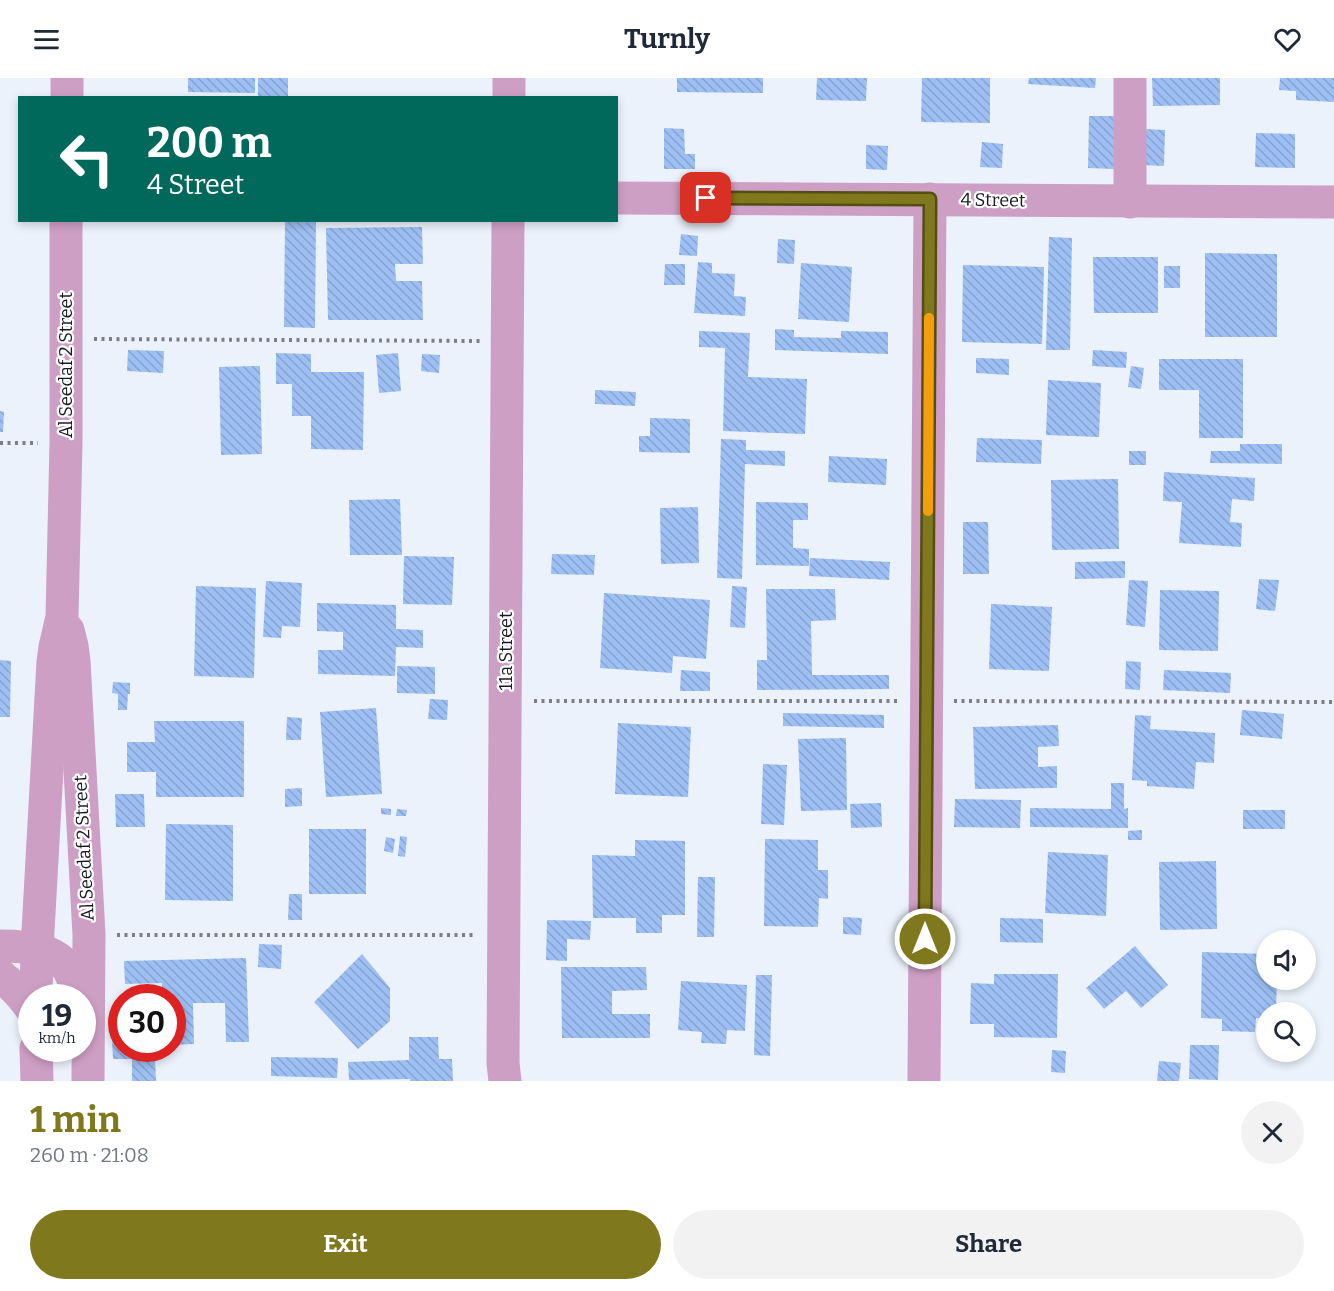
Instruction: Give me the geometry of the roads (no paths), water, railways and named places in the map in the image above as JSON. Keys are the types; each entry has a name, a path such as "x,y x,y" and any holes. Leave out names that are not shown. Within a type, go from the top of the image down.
{"street":[{"path":"67,78 67,96"},
{"path":"509,78 509,96"},
{"path":"1130,78 1130,202"},
{"name":"4 Street","path":"618,198 1334,202"},
{"path":"924,1081 930,199"},
{"name":"Al Seedaf 2 Street","path":"36,984 53,662 62,617 66,443 66,222"},
{"name":"11a Street","path":"505,1081 503,935 508,222"},
{"name":"Al Seedaf 2 Street","path":"62,617 75,661 89,935 87,984"},
{"path":"0,946 37,949 58,958 65,965 74,984"},
{"path":"0,975 18,991"},
{"path":"36,1062 37,1081"},
{"name":"Al Seedaf 2 Street","path":"87,1062 88,1081"}]}
